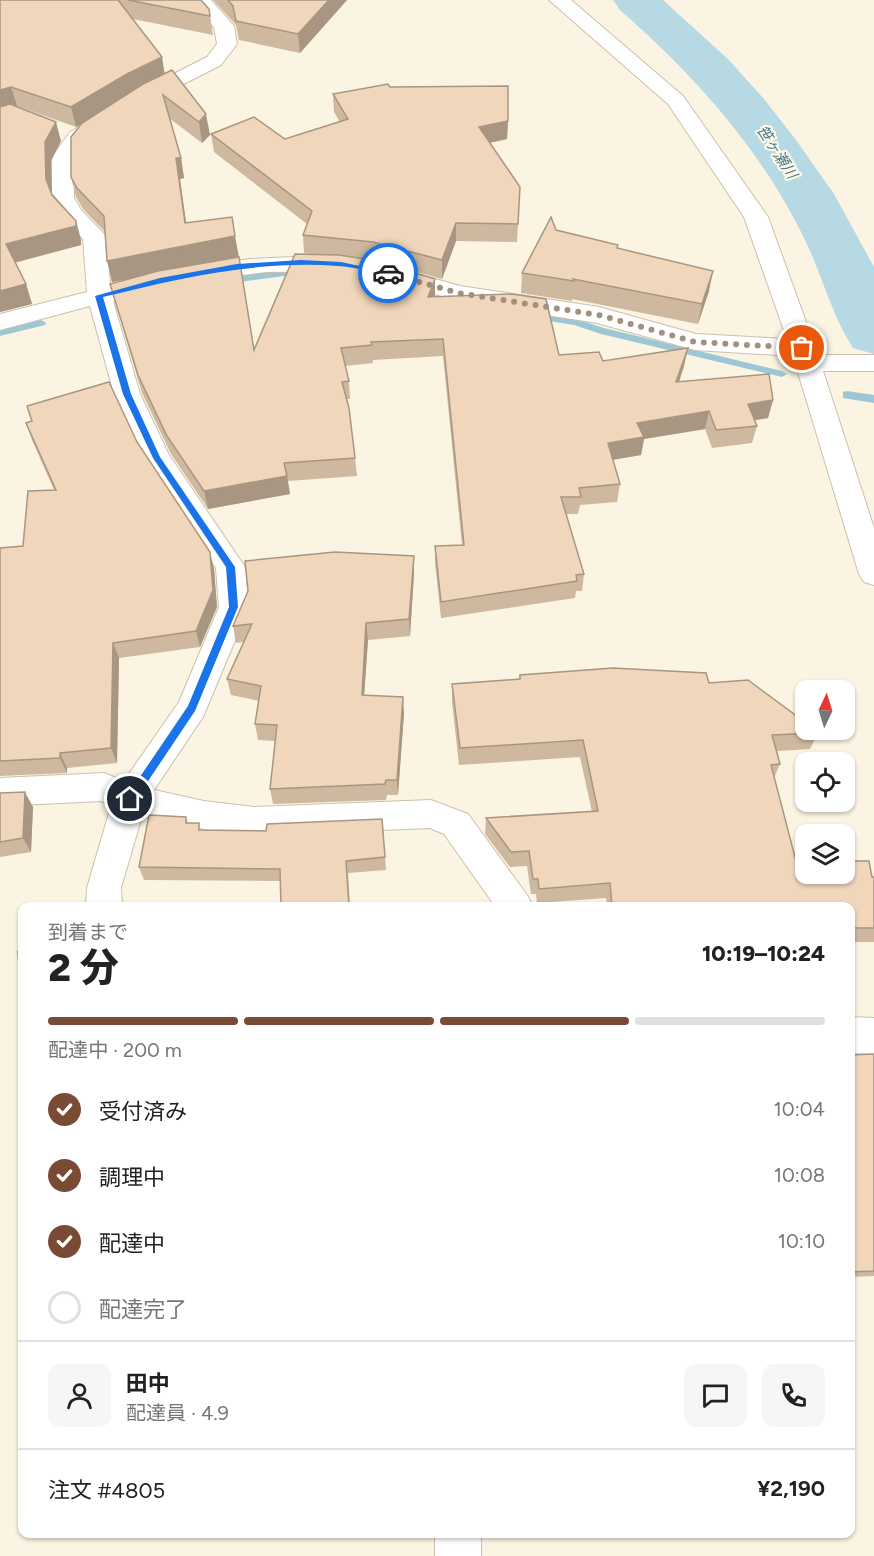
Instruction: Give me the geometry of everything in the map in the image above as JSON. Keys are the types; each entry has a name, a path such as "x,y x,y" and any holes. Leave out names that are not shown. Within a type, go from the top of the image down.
{"street":[{"path":"104,902 104,888 130,799 192,708 234,607 230,567 157,458 127,394 99,296 95,237 72,214 63,198 63,157 68,133 214,61 227,44 224,26 201,0"},
{"path":"559,0 676,100 756,217 805,356 874,574"},
{"path":"171,278 237,266 290,263 341,264 368,268 458,293 599,315 695,342 874,363"},
{"path":"0,322 140,286"},
{"path":"0,792 104,787 130,799 204,815 255,821 431,814 456,824 512,902"},
{"path":"855,1035 874,1036"},
{"path":"458,1538 458,1556"}],"building":[{"path":"0,0 118,0 162,57 127,74 71,107 11,87 0,90"},
{"path":"128,0 201,0 209,9 210,16"},
{"path":"228,0 329,0 298,34 236,21 233,6"},
{"path":"172,70 206,114 199,122 163,95 181,158 176,158 185,223 232,217 235,236 107,261 104,216 77,188 71,177 71,137 82,123 143,84"},
{"path":"388,84 390,87 508,86 508,121 479,127 520,187 518,224 456,223 442,260 373,242 303,235 312,211 211,134 254,117 285,139 348,119 333,94"},
{"path":"10,104 56,122 45,142 46,179 52,195 76,221 76,226 6,244 26,284 0,291 0,107"},
{"path":"551,217 556,230 618,245 617,248 713,271 702,304 573,279 574,281 522,273"},
{"path":"295,254 339,255 371,260 435,279 428,297 512,294 546,299 559,355 599,352 603,361 688,348 676,382 769,374 773,400 748,404 757,426 716,430 709,411 637,423 644,437 608,443 620,484 579,488 581,497 561,497 584,574 576,575 577,581 441,602 435,546 464,545 443,339 371,342 372,345 341,348 349,381 342,382 349,408 355,458 284,463 287,476 204,491 167,436 138,375 110,284 158,271 239,257 254,350"},
{"path":"109,382 137,442 210,552 213,590 196,631 113,643 111,748 60,753 60,758 0,761 0,548 23,546 28,491 56,490 26,423 32,421 27,406"},
{"path":"335,552 414,556 409,619 366,623 362,695 403,697 397,780 386,780 385,784 270,789 277,725 255,724 261,686 227,679 252,624 233,626 248,591 245,561"},
{"path":"613,668 706,673 709,683 748,680 795,715 795,734 772,735 780,764 771,765 795,857 795,884 855,884 855,861 869,861 872,877 874,877 874,928 855,928 855,902 612,902 610,883 539,889 538,879 533,879 529,851 511,852 486,818 598,811 583,740 460,748 452,684 520,679 520,675"},
{"path":"25,792 23,838 0,842 0,793"},
{"path":"149,815 186,817 186,823 199,823 199,830 266,831 267,824 382,819 385,857 346,861 349,902 281,902 280,869 139,867"},
{"path":"874,1054 874,1271 855,1272 855,1055"}],"waterway":[{"name":"笹ヶ瀬川","path":"636,0 712,70 747,109 778,151 807,194 833,239 874,335"},
{"path":"224,281 292,272 304,274"},
{"path":"534,316 576,322 601,331 782,374"},
{"path":"0,333 41,323"},
{"path":"847,395 874,399"}],"way so far":[{"path":"388,273 458,293 599,315 695,342 802,348"}],"route":[{"path":"130,799 192,708 234,607 230,567 157,458 127,394 99,296 160,280 237,266 301,262 341,264 388,273"}]}
